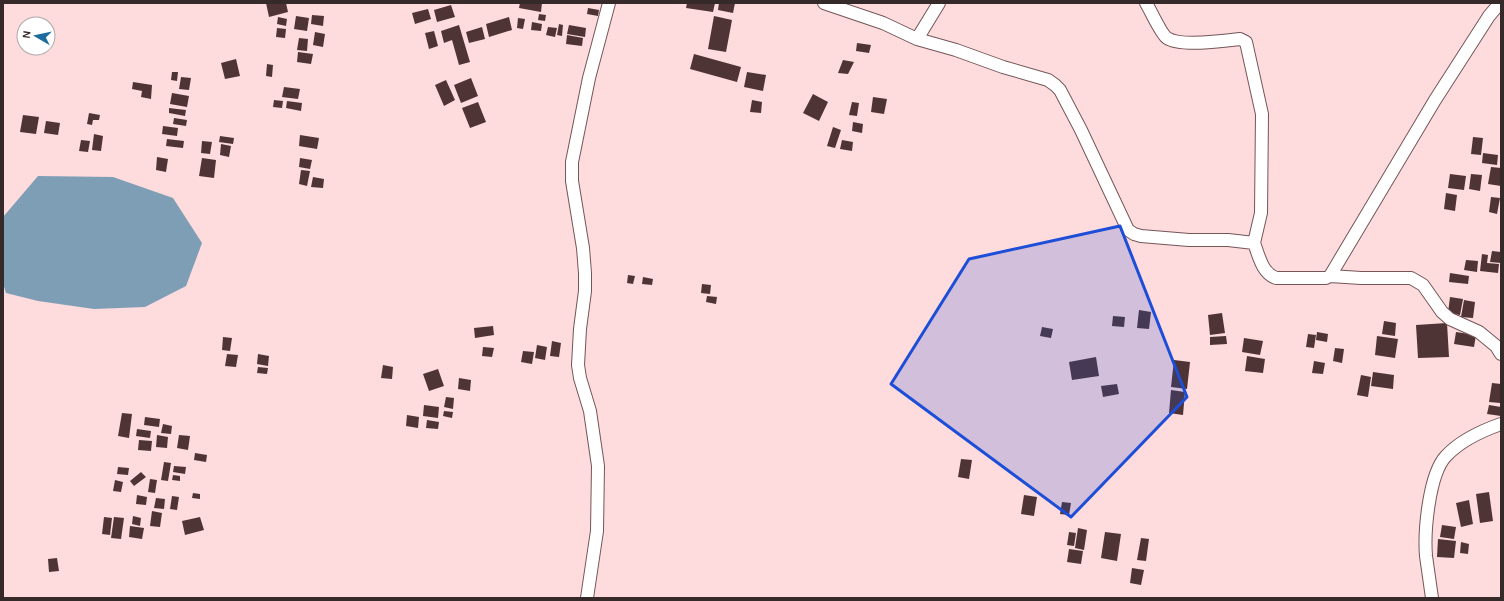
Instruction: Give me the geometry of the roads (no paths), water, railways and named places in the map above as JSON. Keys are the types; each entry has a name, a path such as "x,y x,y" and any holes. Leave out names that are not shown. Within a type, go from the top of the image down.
{"street":[{"path":"587,598 598,531 598,466 590,411 580,378 578,365 579,336 585,292 585,273 583,248 572,181 572,162 589,78 609,3"},
{"path":"824,3 883,23 917,39 1048,80 1055,85 1060,90 1081,130 1128,230 1134,234 1189,240 1228,240 1254,243"},
{"path":"917,39 939,3"},
{"path":"1146,3 1165,36 1172,40 1195,44 1240,39 1246,42 1262,114 1261,212 1254,243 1261,263 1274,277 1326,278 1330,276 1361,278 1411,278 1422,286 1442,312 1450,319 1479,332 1496,346 1501,354"},
{"path":"1330,276 1435,100 1489,16 1500,3"},
{"path":"1432,598 1425,536 1432,490 1438,470 1445,457 1457,446 1480,432 1501,424"}],"water":[{"path":"38,176 113,177 173,198 202,243 186,286 145,307 94,309 38,301 6,293 3,283 3,217"}]}
